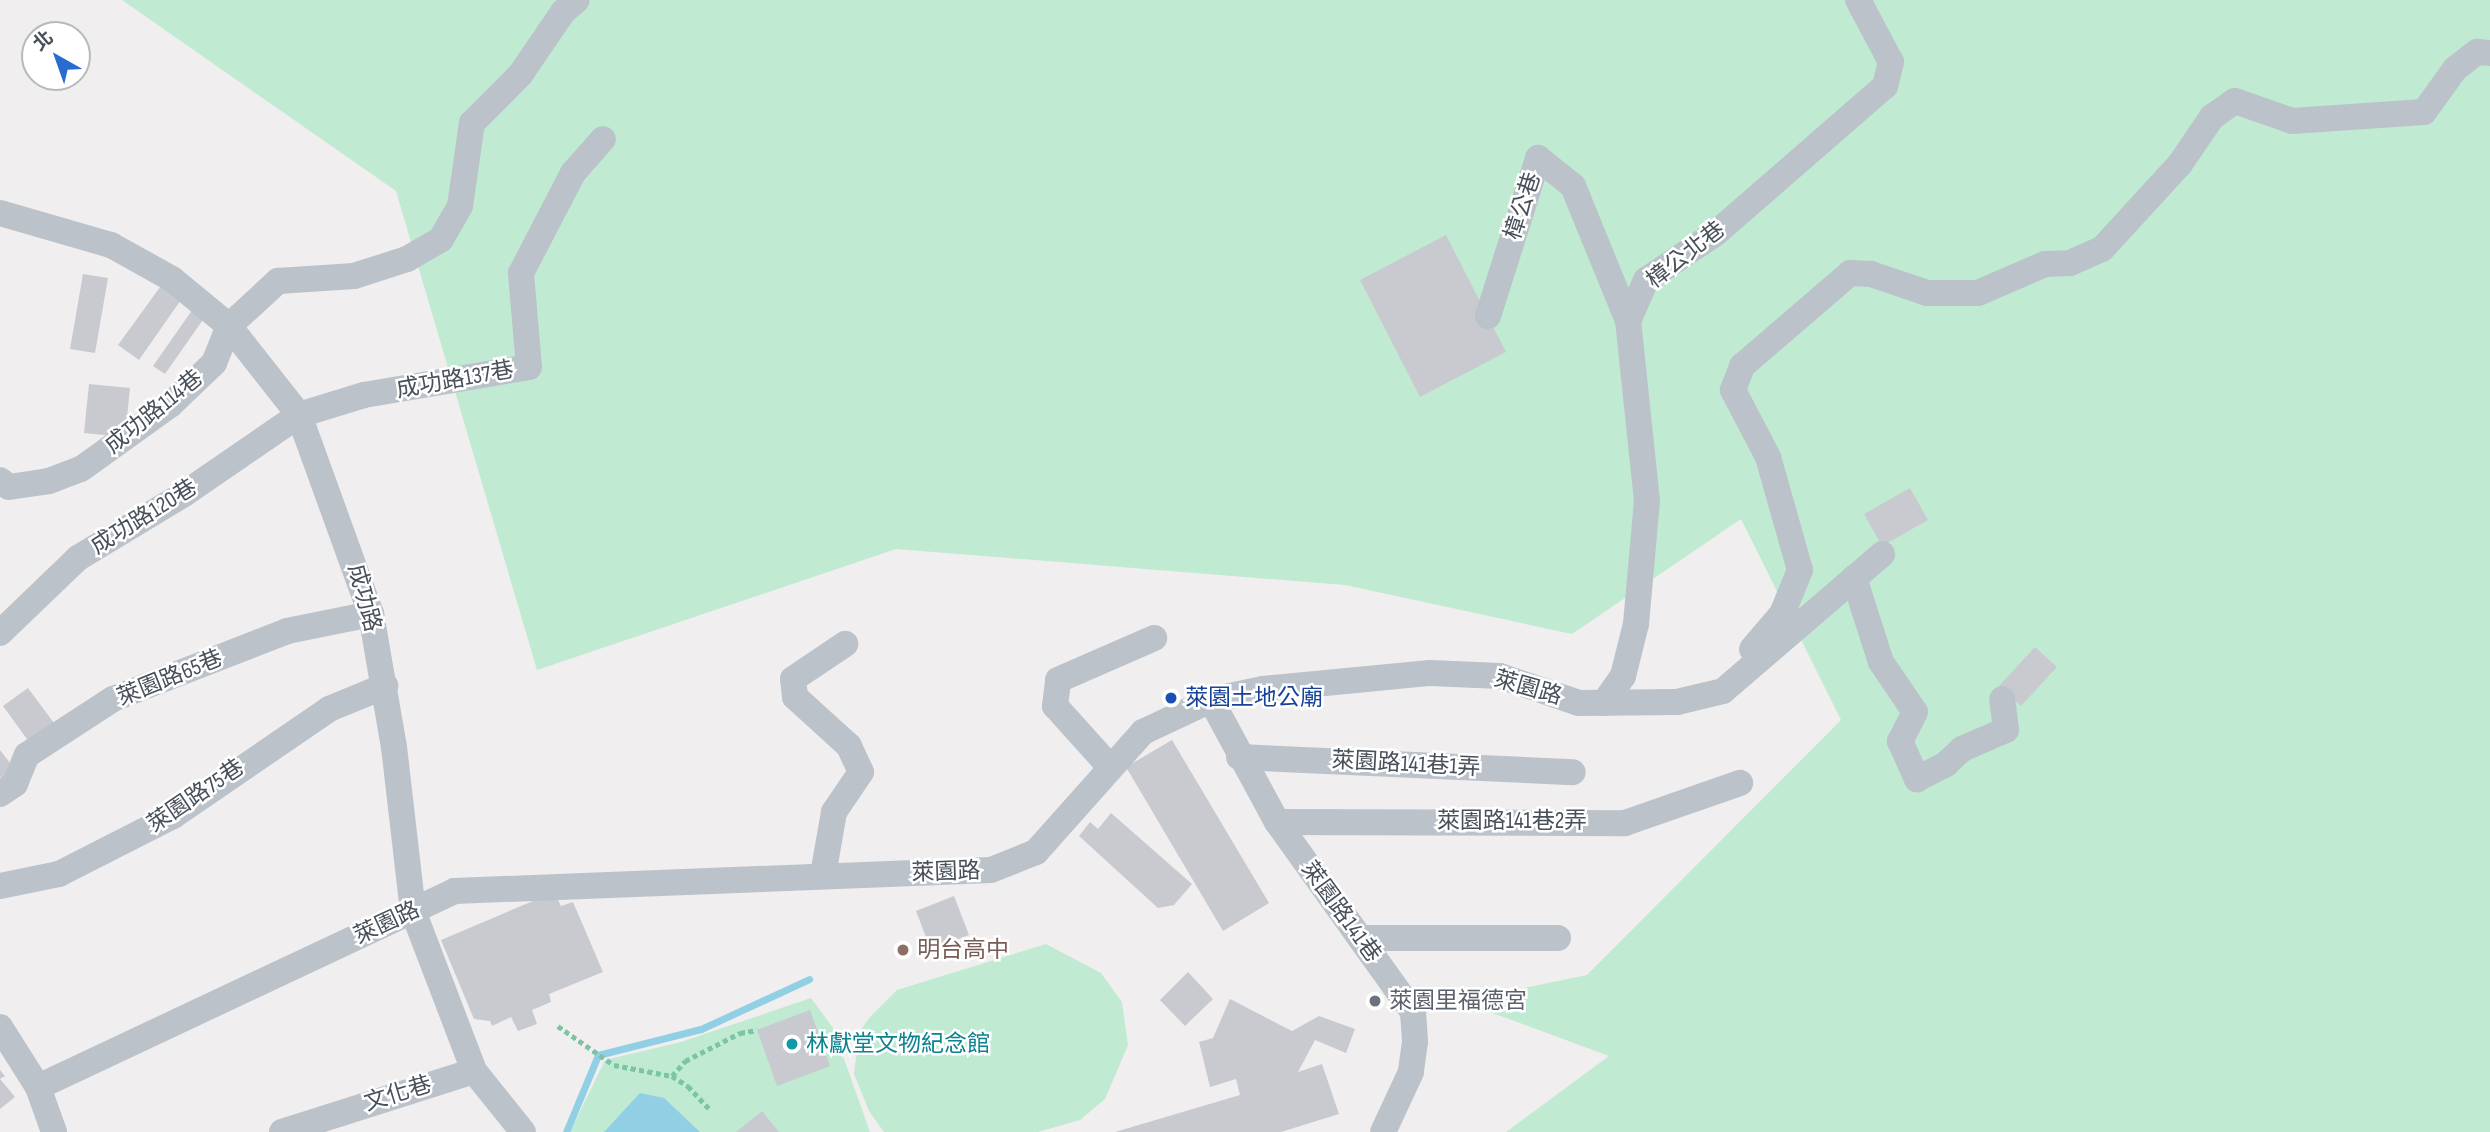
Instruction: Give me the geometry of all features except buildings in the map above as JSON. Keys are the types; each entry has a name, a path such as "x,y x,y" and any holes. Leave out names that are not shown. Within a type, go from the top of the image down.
{"street":[{"name":"成功路114巷","path":"0,480 9,487 49,481 81,469 170,405 214,363 229,326 278,281 354,276 407,259 441,239 460,206 472,123 520,75 563,12 577,0"},
{"name":"樟公北巷","path":"1604,703 1623,676 1636,624 1647,501 1628,321 1646,280 1716,233 1885,86 1891,62 1858,0"},
{"path":"1723,691 1782,614 1800,570 1768,457 1733,390 1742,366 1850,274 1871,274 1927,293 1978,293 2045,264 2070,263 2102,249 2180,164 2213,117 2235,101 2292,121 2424,112 2455,69 2477,52 2490,53"},
{"name":"成功路137巷","path":"299,415 364,394 529,367 521,273 573,173 603,139"},
{"name":"樟公巷","path":"1488,316 1538,158 1573,186 1628,321"},
{"name":"成功路","path":"0,213 111,245 172,279 229,326 299,415 371,614 384,686 413,911 474,1072 523,1132"},
{"name":"成功路120巷","path":"0,633 78,558 184,494 299,415"},
{"name":"萊園路","path":"38,1087 454,891 991,870 1037,852 1143,732 1211,700 1264,689 1430,673 1500,676 1579,703 1677,702 1723,691 1882,554"},
{"path":"1854,578 1881,662 1915,712 1900,741 1917,779 1946,764 1962,749 2006,730 2002,699"},
{"name":"萊園路65巷","path":"0,794 15,784 27,755 113,699 287,631 371,614"},
{"path":"1110,767 1055,706 1058,680 1154,638"},
{"path":"823,875 834,812 861,772 849,746 795,697 793,679 845,644"},
{"name":"萊園路75巷","path":"0,886 59,874 173,816 329,709 384,686"},
{"name":"萊園路141巷","path":"1211,700 1239,757 1277,822 1413,1012 1415,1042 1411,1072 1383,1132"},
{"name":"萊園路141巷1弄","path":"1239,757 1573,772"},
{"name":"萊園路141巷2弄","path":"1277,822 1625,822 1740,783"},
{"path":"1360,938 1558,938"},
{"path":"0,1027 38,1087 54,1132"},
{"name":"文化巷","path":"282,1132 474,1072"}],"path":[{"path":"558,1026 614,1065 672,1076 688,1086 711,1111"},
{"path":"672,1076 685,1061 740,1033 757,1030"}],"green space":[{"path":"122,0 2490,0 2490,1132 1506,1132 1609,1056 1460,1001 1587,975 1841,720 1741,519 1572,634 1345,585 896,549 537,670 396,191"},
{"path":"1046,944 1101,973 1122,1002 1128,1045 1105,1099 1080,1120 1038,1132 884,1132 869,1111 854,1074 859,1032 870,1017 897,990"},
{"path":"811,998 833,1028 870,1132 570,1132 605,1060 681,1042"}],"water":[{"path":"640,1093 664,1098 700,1132 604,1132"}],"waterway":[{"path":"566,1132 598,1055 701,1029 809,979"}],"place":[{"name":"萊園土地公廟","path":"1171,698"},
{"name":"明台高中","path":"903,950"},
{"name":"萊園里福德宮","path":"1375,1001"},
{"name":"林獻堂文物紀念館","path":"792,1044"}]}
